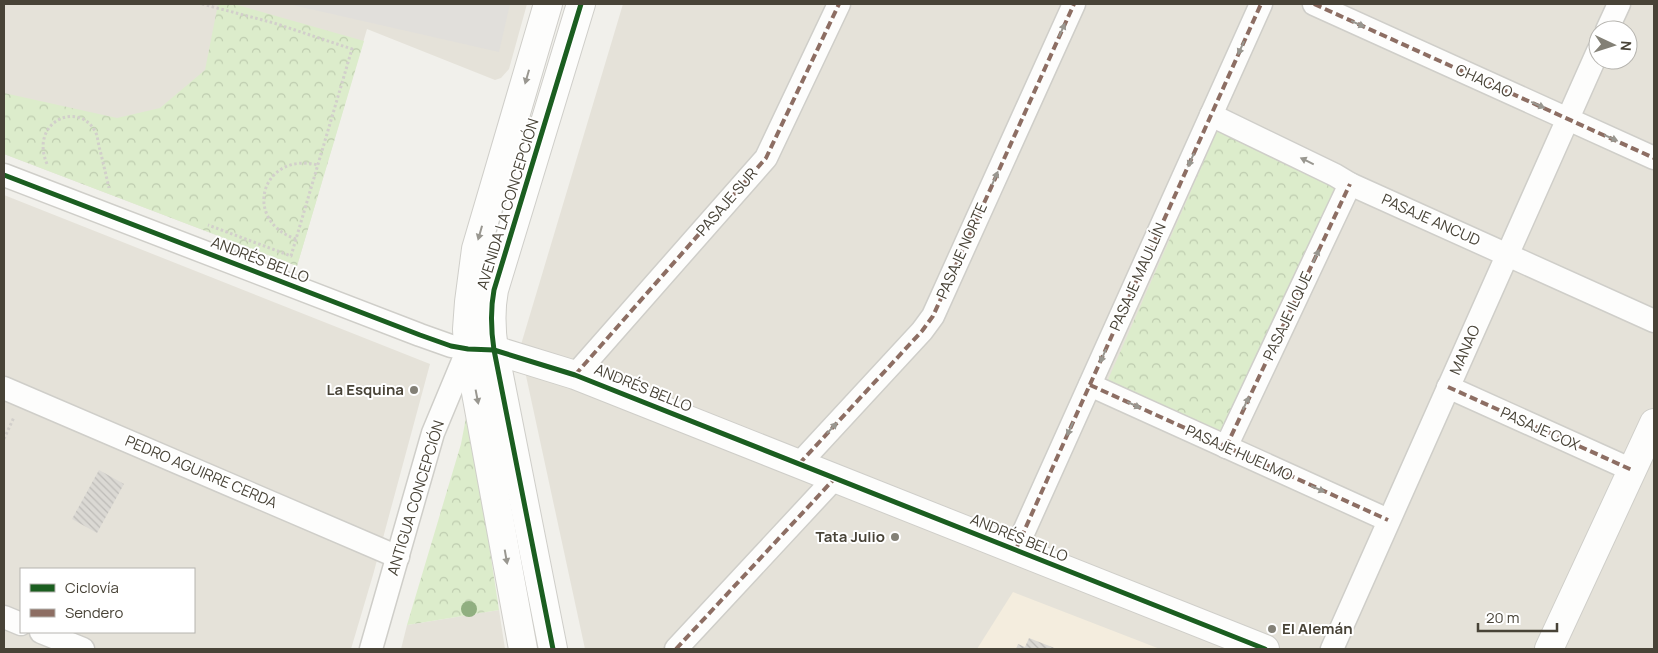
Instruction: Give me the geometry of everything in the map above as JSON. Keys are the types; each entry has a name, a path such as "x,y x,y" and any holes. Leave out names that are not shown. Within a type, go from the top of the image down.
{"street":[{"name":"AVENIDA LA CONCEPCIÓN","path":"548,4 476,248 467,329 481,350 553,649"},
{"name":"AVENIDA LA CONCEPCIÓN","path":"523,649 481,350 494,290 581,4"},
{"name":"PASAJE SUR","path":"575,374 766,158 839,4"},
{"name":"PASAJE NORTE","path":"799,464 922,331 933,316 1074,4"},
{"name":"PASAJE MAULLÍN","path":"1016,550 1261,4"},
{"name":"CHACAO","path":"1314,4 1654,158"},
{"path":"1612,20 1619,4"},
{"name":"MANAO","path":"1332,649 1590,70"},
{"name":"PASAJE ANCUD","path":"1211,115 1350,184 1654,321"},
{"name":"ANDRÉS BELLO","path":"4,176 451,346 481,350 575,374 1265,649"},
{"name":"PASAJE ILQUE","path":"1226,447 1350,184"},
{"name":"ANTIGUA CONCEPCIÓN","path":"371,649 433,433 481,350"},
{"name":"PASAJE HUELMO","path":"1090,385 1388,520"},
{"name":"PASAJE COX","path":"1448,387 1632,470"},
{"name":"PEDRO AGUIRRE CERDA","path":"4,388 398,557"},
{"path":"1549,649 1654,423"},
{"path":"676,649 835,478"},
{"path":"4,617 20,624"},
{"path":"43,633 83,649"}],"path":[{"path":"202,4 274,23 352,49 291,256 202,222"},
{"path":"47,164 42,146 47,129 60,118 69,116 79,118 88,123 95,131 109,188"},
{"path":"38,161 56,168"},
{"path":"296,239 285,236 269,221 265,211 266,189 274,175 287,165 296,162 308,162 318,165"},
{"path":"100,184 117,191"}],"shaded area":[{"path":"4,4 527,4 509,69 501,78 495,80 367,29 297,266 4,154"},
{"path":"288,4 510,4 499,52"},
{"path":"623,4 1654,4 1654,649 585,649 520,348"},
{"path":"4,195 430,364 351,649 4,649"},
{"path":"1013,592 1160,649 977,649"},
{"path":"499,610 505,649 401,649 407,625"}],"green space":[{"path":"218,4 234,4 364,41 297,266 4,154 4,93 117,118 160,108 205,70"},
{"path":"1219,127 1339,184 1222,434 1107,382"},
{"path":"468,407 499,610 407,625 461,444"}],"building":[{"path":"99,470 124,484 97,533 72,519"},
{"path":"1029,638 1057,649 1016,649 1018,644 1025,647"}],"marked path":[{"path":"575,375 766,158 839,4"},
{"path":"799,464 922,331 933,316 1074,4"},
{"path":"1016,549 1261,4"},
{"path":"1314,4 1654,158"},
{"path":"1226,447 1350,184"},
{"path":"1090,385 1388,520"},
{"path":"1448,387 1632,470"},
{"path":"676,649 835,478"}],"cycle path":[{"path":"553,649 494,350 491,313 494,290 581,4"},
{"path":"4,175 451,346 494,350 575,375 1265,649"}],"place":[{"name":"La Esquina","path":"414,390"},
{"name":"Tata Julio","path":"895,537"},
{"name":"El Alemán","path":"1272,629"}]}
